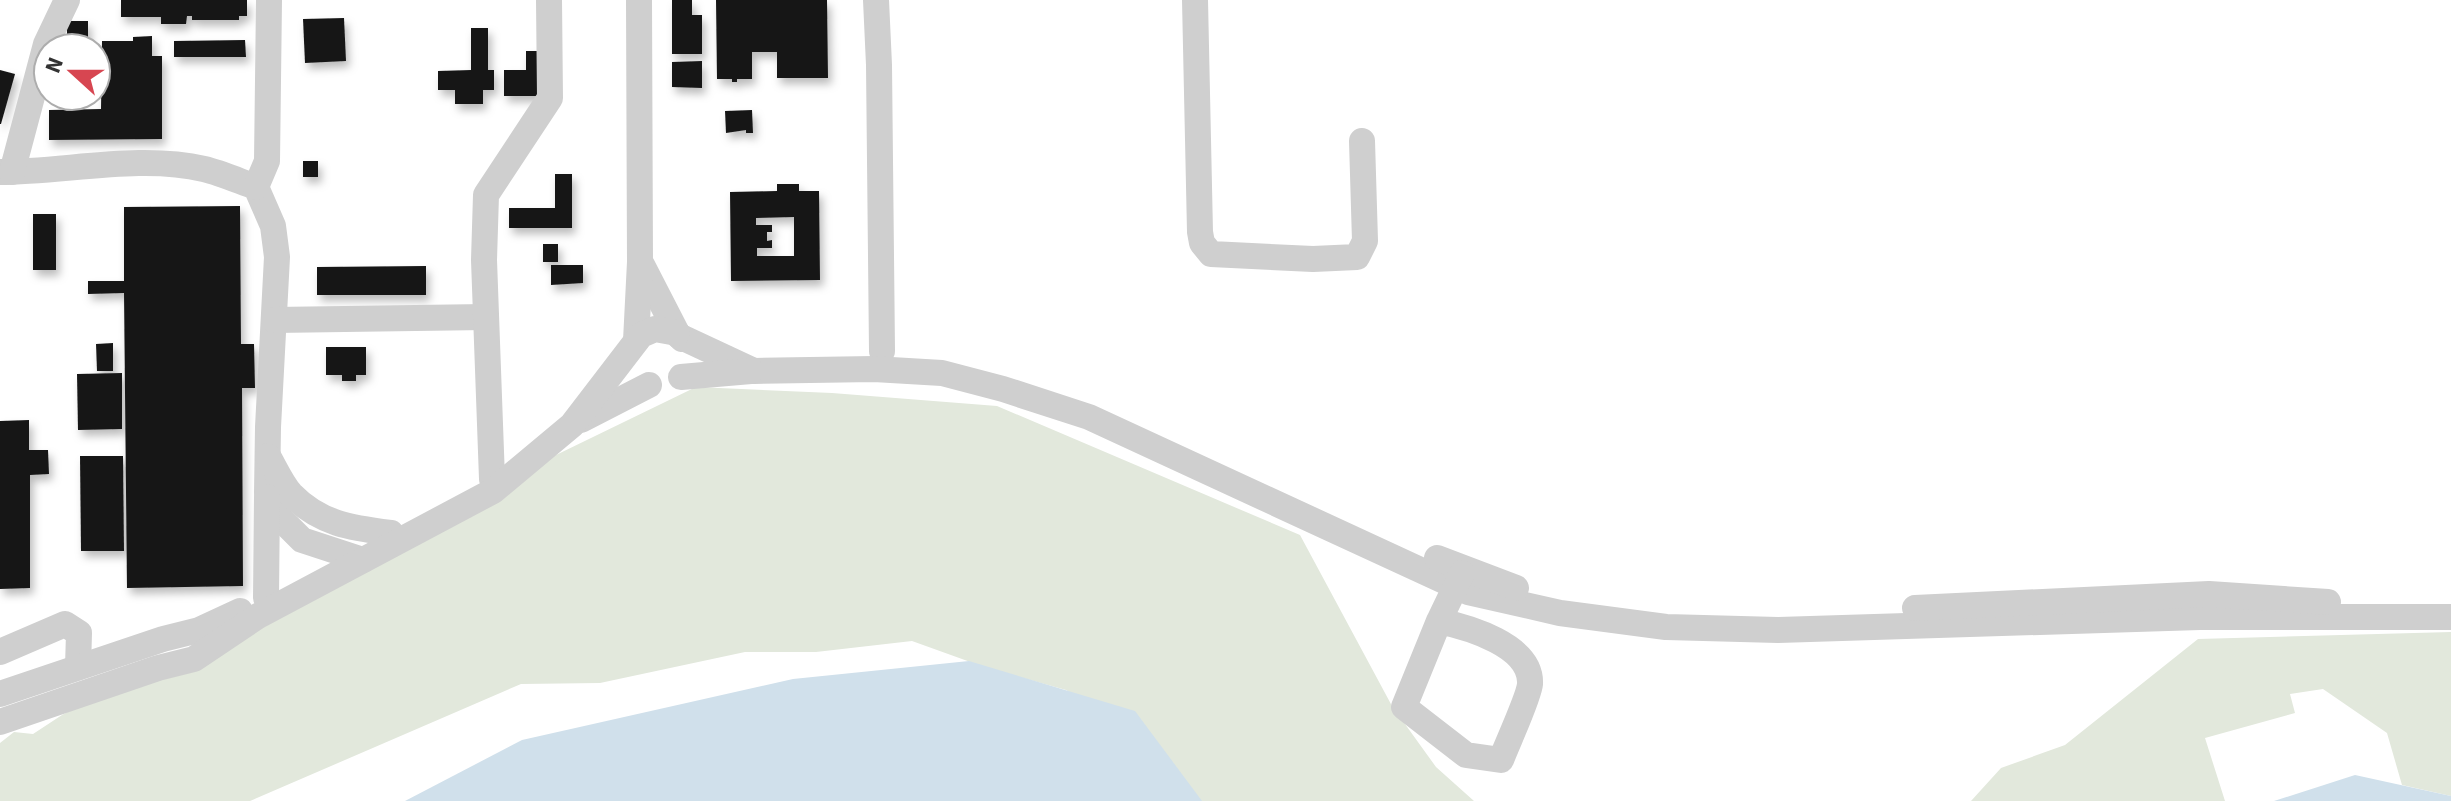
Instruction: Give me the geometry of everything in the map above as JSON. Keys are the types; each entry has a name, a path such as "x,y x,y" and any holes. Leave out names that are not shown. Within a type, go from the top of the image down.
{"street":[{"path":"67,0 46,44 6,172 140,164 175,166 203,169 256,187"},
{"path":"266,598 268,456 277,257 273,226 256,187 267,161 269,0"},
{"path":"492,479 486,317 486,195 550,98 549,0"},
{"path":"639,0 640,262 631,364 641,380 649,385 666,386 681,377 754,371 874,369 942,373 1089,417 1460,578 1565,605 1669,618 2209,594 2390,606 2451,605"},
{"path":"876,0 882,351"},
{"path":"1195,0 1200,232 1202,243 1211,254 1313,259 1357,257 1365,241 1362,141"},
{"path":"640,262 684,341 689,356 681,377"},
{"path":"274,320 486,317"},
{"path":"0,694 163,639 199,630 317,569 355,558 493,491 572,425 634,344 655,329 678,334 754,371 819,358 882,351 947,358 1004,374 1088,403 1460,578 1468,592 1560,613 1666,627 1778,630 2200,617 2451,617"},
{"path":"0,722 158,668 194,659 391,533 492,479 572,425 649,385"},
{"path":"268,456 290,493 317,515 346,527 391,533"},
{"path":"267,493 278,516 302,540 355,558"},
{"path":"1439,621 1479,633 1513,650 1524,663 1530,683 1501,760 1466,755 1404,707 1439,621 1460,578"},
{"path":"0,652 65,624 79,633 78,667"},
{"path":"0,663 65,634 78,667"}],"shaded area":[{"path":"696,387 832,393 997,406 1300,535 1392,706 1436,767 1474,801 1186,801 1125,725 1066,690 987,668 912,641 816,652 745,652 600,683 521,684 250,801 0,801 0,743 14,732 33,734 62,715 556,455"},
{"path":"2451,632 2451,796 2402,785 2387,733 2323,689 2290,694 2295,713 2205,738 2225,801 1971,801 2001,768 2065,745 2198,639"},
{"path":"969,661 1135,711 1202,801 405,801 522,740 793,679"},
{"path":"2355,775 2451,796 2451,801 2274,801"}],"building":[{"path":"121,0 247,0 247,16 239,16 239,20 192,20 192,16 187,16 186,24 161,24 161,17 121,17"},
{"path":"672,0 692,0 692,15 702,15 702,54 672,54"},
{"path":"716,0 827,0 828,78 777,78 777,52 752,52 752,79 732,82 732,79 717,79"},
{"path":"344,18 346,61 305,63 303,19"},
{"path":"67,21 88,21 88,32 67,32"},
{"path":"471,28 488,28 488,70 494,70 494,90 483,90 483,104 455,104 455,90 438,90 438,71 471,70"},
{"path":"152,36 152,56 162,56 162,139 49,140 49,112 112,112 112,41 133,41 133,37"},
{"path":"245,40 246,57 174,57 174,41"},
{"path":"526,51 541,51 541,96 504,96 504,70 526,70"},
{"path":"702,61 702,88 672,87 672,62"},
{"path":"0,70 15,74 1,124 0,124"},
{"path":"752,110 753,133 746,133 746,130 726,133 725,111"},
{"path":"303,161 318,161 318,177 303,177"},
{"path":"555,174 572,174 572,228 509,228 509,208 555,208"},
{"path":"777,184 799,184 799,191 819,191 820,280 731,281 730,192 777,191","holes":["794,217 794,256 757,256 757,248 772,248 772,240 767,241 767,232 772,232 772,225 756,225 756,218"]},
{"path":"240,206 241,344 254,344 255,388 242,388 243,586 127,588 124,293 88,294 88,281 124,281 124,207"},
{"path":"33,214 56,214 56,270 33,270"},
{"path":"543,244 558,244 558,262 543,262"},
{"path":"551,265 583,265 583,283 551,285"},
{"path":"426,266 426,295 317,295 317,267"},
{"path":"113,343 113,371 97,371 96,344"},
{"path":"326,347 366,347 366,375 356,375 356,381 342,381 342,375 326,375"},
{"path":"122,373 122,429 78,430 77,374"},
{"path":"29,420 29,450 48,450 49,474 30,475 30,588 0,589 0,421"},
{"path":"80,456 123,456 124,551 81,551"}]}
